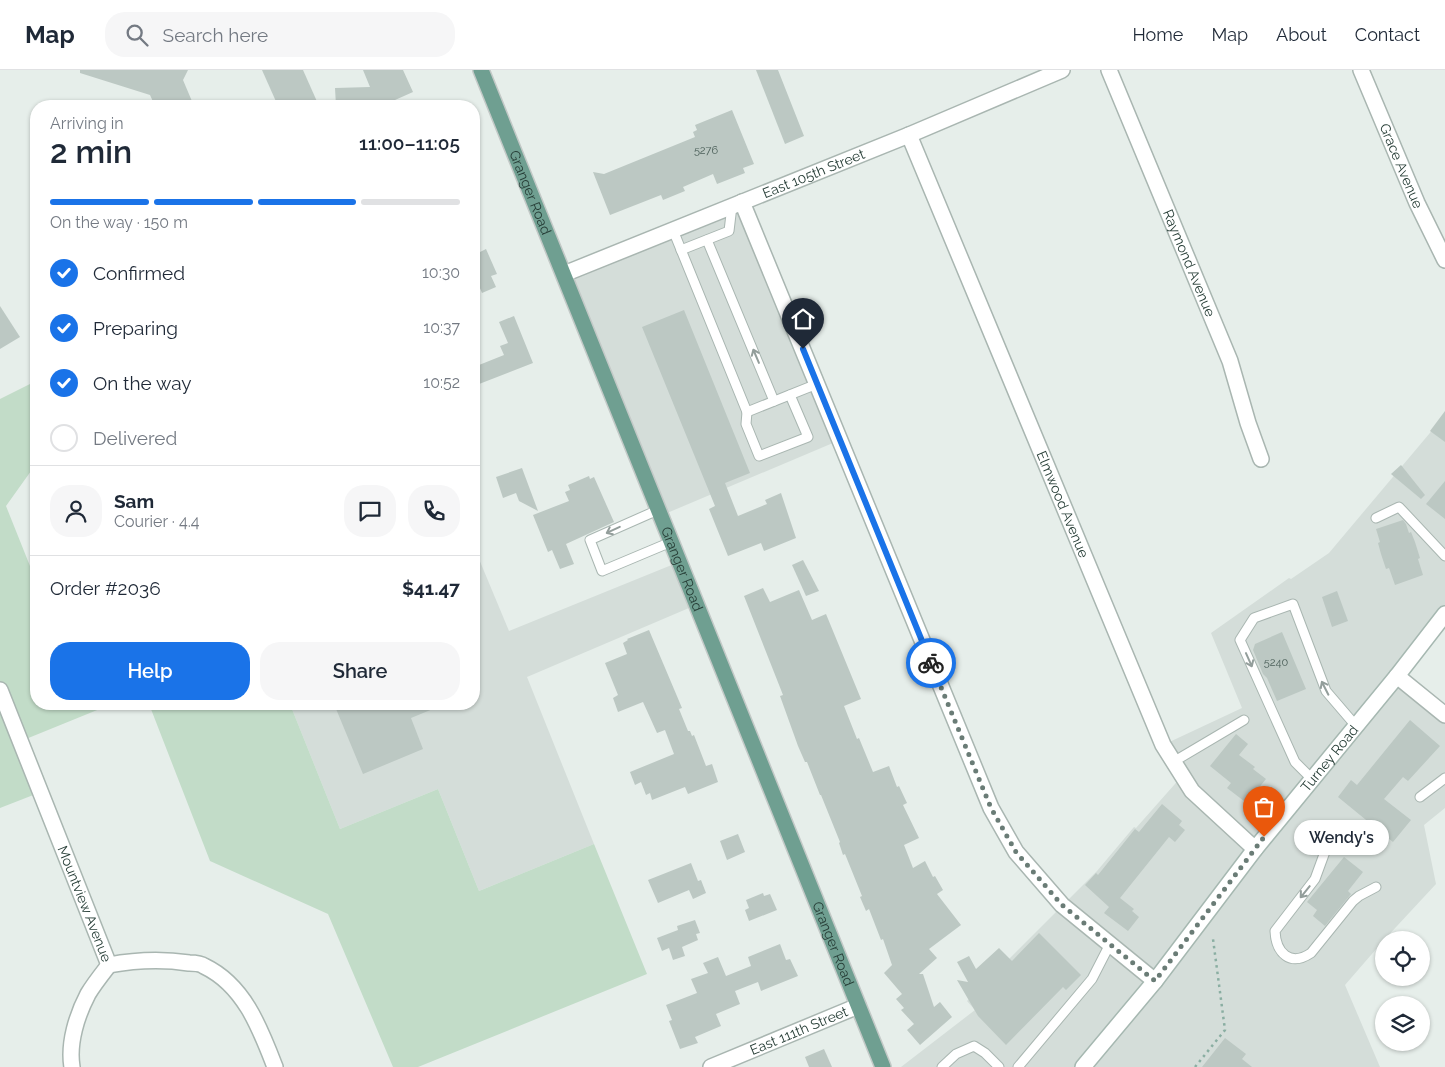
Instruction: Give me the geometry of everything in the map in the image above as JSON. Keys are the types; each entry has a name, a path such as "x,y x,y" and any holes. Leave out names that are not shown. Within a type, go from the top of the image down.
{"main road":[{"name":"Granger Road","path":"481,70 883,1067"}],"street":[{"name":"East 105th Street","path":"564,274 909,135 1062,70"},
{"name":"Raymond Avenue","path":"1109,70 1230,361 1248,423 1261,459"},
{"name":"Grace Avenue","path":"1361,70 1417,203 1445,260"},
{"name":"Elmwood Avenue","path":"909,135 1159,736 1192,791 1255,849"},
{"path":"737,204 817,384 991,808 1016,852 1062,905 1155,981"},
{"name":"Turney Road","path":"1083,1067 1155,981 1255,849 1397,676 1445,614"},
{"path":"1397,676 1445,715"},
{"name":"Mountview Avenue","path":"0,690 109,965 130,961 168,960 203,965 231,984 251,1010 276,1067"},
{"path":"72,1067 71,1060 75,1026 88,994 109,965"},
{"name":"East 111th Street","path":"711,1067 858,1006"}],"lane":[{"path":"681,250 729,231 737,204"},
{"path":"673,230 747,412 746,424 759,456 808,437 790,394"},
{"path":"707,240 774,401"},
{"path":"747,412 817,384"},
{"path":"1376,518 1399,507 1445,556"},
{"path":"658,510 590,540 602,571 671,542"},
{"path":"1312,779 1295,762 1240,640 1254,618 1293,604 1326,691 1356,726"},
{"path":"1173,762 1244,720"},
{"path":"1420,798 1445,778"},
{"path":"1326,849 1315,879 1275,930 1275,940 1278,949 1283,955 1303,958 1311,953 1353,901 1376,887"},
{"path":"1018,1067 1092,979 1110,944"},
{"path":"942,1067 956,1054 974,1046 985,1053 999,1067"}],"path":[{"path":"1195,1067 1225,1030 1213,939"}],"shaded area":[{"path":"742,202 840,440 660,516 564,274"},
{"path":"1445,415 1445,614 1397,676 1445,715 1445,808 1424,825 1436,884 1392,931 1375,931 1375,950 1345,985 1380,1067 901,1067 975,1010 967,1001 1097,871 1134,827 1136,828 1182,776 1163,745 1242,708 1211,633 1289,578 1291,579 1329,553"},
{"path":"480,561 509,631 679,562 696,605 527,677 594,844 479,891 438,789 340,829 292,710 480,710"}],"green space":[{"path":"30,384 30,472 6,506 30,566 30,710 97,710 21,741 41,792 0,808 0,399"},
{"path":"151,710 292,710 340,829 438,789 479,891 594,844 647,974 418,1067 393,1067 328,914 210,861"}],"building":[{"path":"80,70 188,70 183,80 191,100 152,100 150,95 80,73"},
{"path":"262,70 303,70 316,100 275,100"},
{"path":"363,70 403,70 413,92 395,100 336,100 335,88 370,87"},
{"path":"756,70 778,70 804,136 785,144"},
{"path":"732,110 754,164 743,168 745,173 717,184 713,174 683,187 685,191 663,200 661,195 610,215 593,172 604,174 695,137 693,132 697,130 695,125"},
{"path":"486,249 497,274 491,276 496,287 482,293 480,288 480,252"},
{"path":"0,306 20,337 0,349"},
{"path":"684,310 750,473 725,483 738,516 767,504 765,500 781,493 796,538 764,551 761,543 728,556 709,509 715,506 642,327"},
{"path":"514,316 533,363 480,384 480,365 504,355 500,346 508,343 499,322"},
{"path":"1445,411 1445,442 1430,431"},
{"path":"1401,465 1425,495 1421,499 1391,474"},
{"path":"522,468 538,511 519,501 516,493 503,498 496,477"},
{"path":"589,476 590,479 594,477 614,522 566,544 574,564 560,569 552,550 548,552 533,515 569,501 565,492 570,490 568,485"},
{"path":"1445,481 1445,519 1426,504"},
{"path":"1403,520 1415,542 1423,575 1395,585 1389,568 1386,569 1376,529"},
{"path":"803,560 819,591 806,596 792,565"},
{"path":"763,588 770,602 799,590 812,620 826,614 861,699 844,706 857,739 859,738 873,772 889,766 897,787 899,786 907,803 903,805 919,838 904,845 913,868 925,861 933,877 935,876 943,890 937,894 961,925 929,949 937,958 919,974 923,974 934,1007 940,1002 952,1017 920,1045 907,1030 914,1024 901,1010 904,1008 896,999 902,994 884,973 892,965 883,939 881,940 869,909 866,911 860,897 862,896 845,854 843,855 840,842 821,795 798,746 780,696 783,695 744,596"},
{"path":"1337,591 1348,621 1332,627 1322,597"},
{"path":"649,630 682,708 679,709 688,731 690,731 692,736 694,735 706,766 712,764 718,782 688,794 685,787 652,800 650,793 646,795 641,782 635,785 630,772 674,754 665,730 657,733 643,702 618,712 613,698 618,695 605,663 627,654 623,643 627,639"},
{"path":"1282,632 1306,689 1277,701 1253,650 1255,644"},
{"path":"336,710 430,710 411,718 423,749 363,774"},
{"path":"1410,720 1440,746 1408,781 1403,777 1384,799 1411,820 1393,842 1338,797 1351,780 1357,785"},
{"path":"1236,734 1248,744 1239,755 1255,767 1253,769 1266,779 1244,801 1227,788 1231,783 1210,766"},
{"path":"1162,804 1182,821 1179,825 1185,830 1175,842 1169,837 1120,898 1134,909 1132,911 1139,917 1128,931 1104,913 1109,907 1085,885 1096,873 1098,875 1135,829 1139,832"},
{"path":"738,834 745,852 727,860 720,841"},
{"path":"1344,857 1363,872 1348,891 1351,894 1325,926 1313,916 1317,910 1307,902"},
{"path":"691,863 698,881 701,880 706,893 693,899 689,890 658,903 648,880"},
{"path":"763,893 764,896 770,894 777,910 749,921 745,910 749,908 746,900"},
{"path":"695,920 700,933 696,934 698,940 682,947 685,956 673,960 669,948 662,951 657,938 678,930 677,926"},
{"path":"1039,933 1081,975 1066,990 1063,987 1006,1045 978,1016 957,980 968,982 957,962 969,956 976,969 999,948 1012,961"},
{"path":"780,944 786,960 790,959 798,976 761,991 758,982 735,991 740,1004 716,1014 721,1026 695,1037 698,1043 680,1049 669,1021 672,1020 666,1005 697,993 691,979 708,973 703,963 718,957 726,976 751,966 748,957"},
{"path":"1225,1038 1246,1054 1242,1059 1252,1067 1202,1067"},
{"path":"824,1049 832,1067 809,1067 805,1057"}],"way so far":[{"path":"931,663 991,808 1016,852 1062,905 1155,981 1264,837"}],"place":[{"name":"Wendy's","path":"1264,837"}],"route":[{"path":"803,349 931,663"}]}
